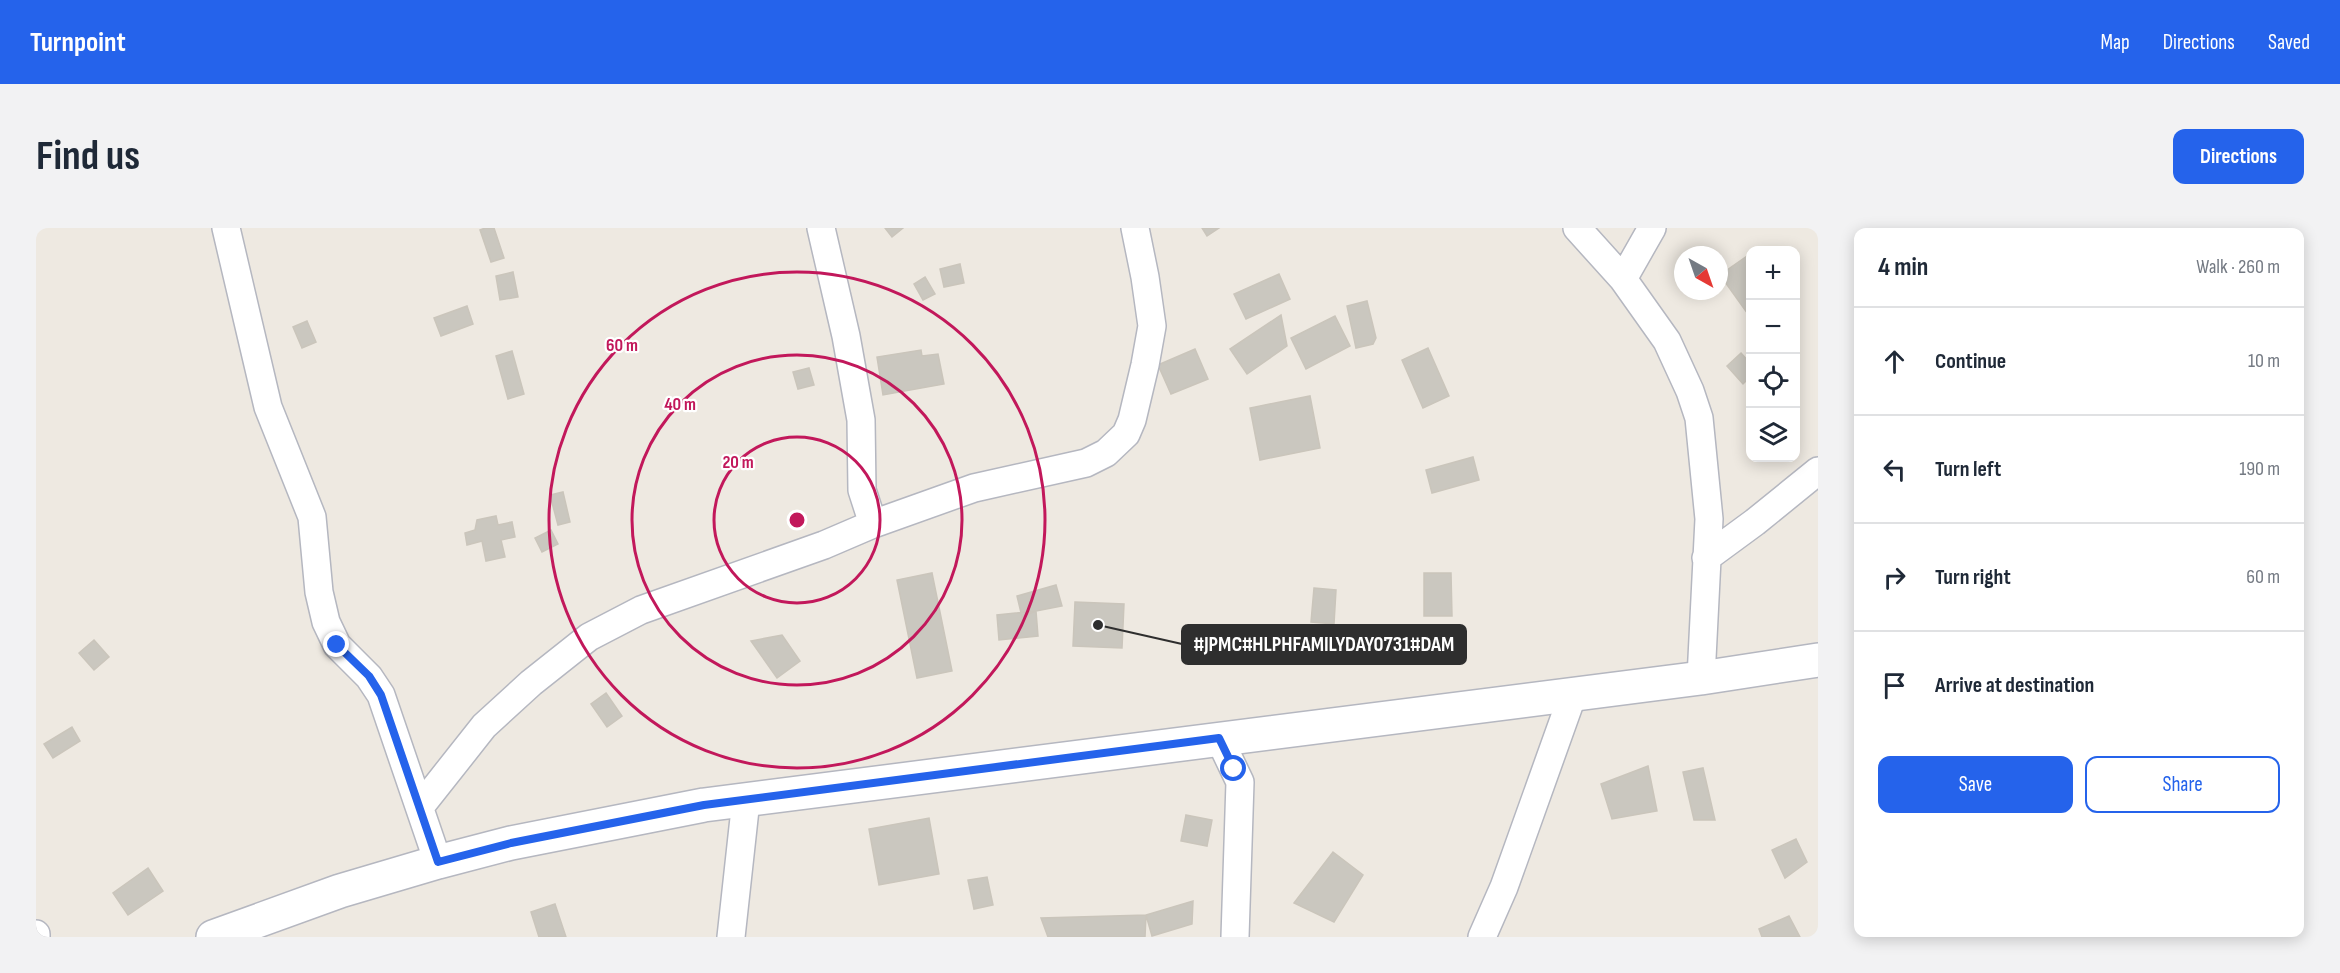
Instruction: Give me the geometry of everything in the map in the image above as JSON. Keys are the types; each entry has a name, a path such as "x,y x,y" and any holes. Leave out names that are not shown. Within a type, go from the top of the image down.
{"street":[{"path":"226,228 268,407 312,517 319,592 326,622 337,645 369,676 381,695 438,862"},
{"path":"821,228 846,336 861,420 862,490 873,524"},
{"path":"420,807 484,726 560,658 589,637 641,610 813,549 873,524 974,488 1086,463 1106,453 1126,434 1137,403 1152,326 1135,228"},
{"path":"1577,228 1623,279 1667,341 1690,391 1699,418 1709,519 1701,678"},
{"path":"1623,279 1652,228"},
{"path":"1706,558 1818,471"},
{"path":"213,937 340,891 438,862 511,843 704,805 1701,678 1818,660"},
{"path":"1482,937 1504,887 1573,694"},
{"path":"1219,738 1240,782 1236,937"},
{"path":"731,937 746,800"}],"building":[{"path":"494,228 504,258 491,262 480,230"},
{"path":"885,228 903,228 892,237"},
{"path":"1202,228 1219,228 1207,236"},
{"path":"1746,257 1746,311 1728,286 1728,269"},
{"path":"960,264 964,283 944,287 940,269"},
{"path":"513,272 518,297 500,300 496,276"},
{"path":"1279,274 1290,299 1246,319 1234,294"},
{"path":"925,277 935,294 923,300 914,284"},
{"path":"1367,301 1376,338 1373,344 1356,348 1347,306"},
{"path":"467,306 473,324 441,336 434,318"},
{"path":"1281,315 1287,346 1247,374 1230,349"},
{"path":"1335,316 1350,346 1306,369 1291,338"},
{"path":"307,321 316,342 302,348 293,327"},
{"path":"1428,348 1449,396 1423,408 1402,360"},
{"path":"1195,349 1208,379 1171,394 1158,365"},
{"path":"921,350 922,356 938,354 944,384 883,395 877,357"},
{"path":"512,351 524,394 508,399 496,356"},
{"path":"1741,353 1746,359 1746,381 1743,384 1727,366"},
{"path":"809,368 814,385 798,389 793,372"},
{"path":"1310,396 1320,448 1260,460 1250,408"},
{"path":"1473,457 1479,480 1432,493 1426,470"},
{"path":"563,492 570,522 558,525 550,495"},
{"path":"496,516 498,525 512,522 515,537 501,540 505,557 486,561 482,541 467,545 465,533 475,530 477,520"},
{"path":"551,530 558,544 542,552 535,538"},
{"path":"932,573 952,671 917,678 897,580"},
{"path":"1424,573 1451,573 1452,616 1424,616"},
{"path":"1056,585 1062,606 1036,611 1022,617 1017,596"},
{"path":"1314,588 1336,590 1334,624 1311,622"},
{"path":"1075,602 1124,604 1122,648 1073,646"},
{"path":"1036,611 1038,636 999,640 997,615"},
{"path":"782,635 800,661 777,678 751,641"},
{"path":"94,640 109,657 94,670 79,653"},
{"path":"606,693 622,716 607,727 591,704"},
{"path":"72,727 80,741 53,758 44,744"},
{"path":"1648,766 1657,811 1612,819 1601,784"},
{"path":"1703,768 1715,820 1694,820 1683,772"},
{"path":"1186,815 1212,820 1207,846 1181,841"},
{"path":"929,818 939,874 879,885 869,829"},
{"path":"1796,839 1807,862 1785,878 1772,850"},
{"path":"1333,852 1363,875 1334,922 1294,903"},
{"path":"148,868 163,891 128,915 113,893"},
{"path":"987,877 993,905 974,909 968,880"},
{"path":"1193,901 1192,924 1152,936 1146,915"},
{"path":"555,904 566,937 539,937 531,912"},
{"path":"1146,915 1145,937 1048,937 1041,918"},
{"path":"1789,916 1800,937 1762,937 1759,929"}],"place":[{"name":"#JPMC#HLPHFAMILYDAY0731#DAM","path":"1098,625"}],"route":[{"path":"337,645 369,676 381,695 438,862 511,843 704,805 1219,738 1234,769"}]}
